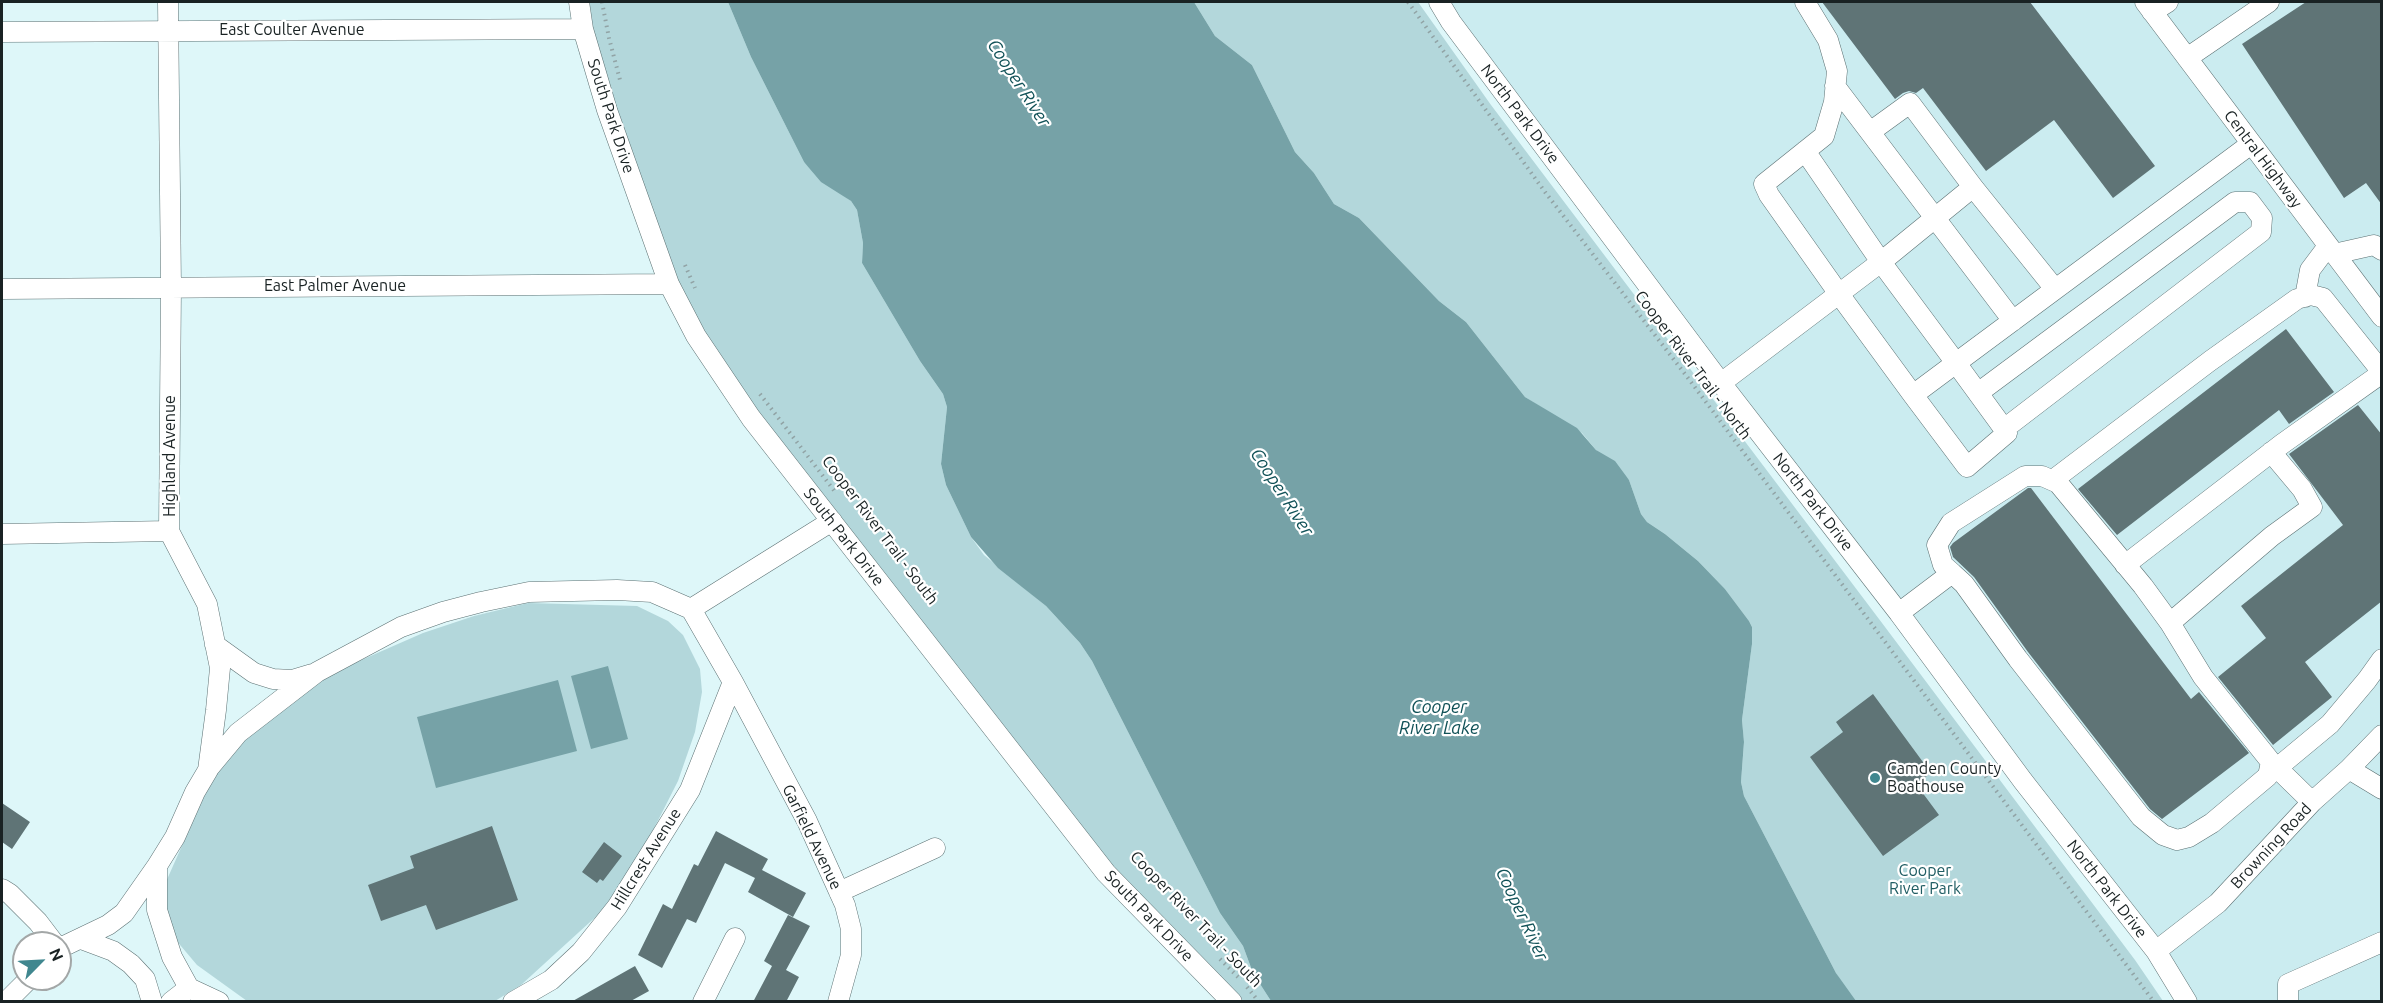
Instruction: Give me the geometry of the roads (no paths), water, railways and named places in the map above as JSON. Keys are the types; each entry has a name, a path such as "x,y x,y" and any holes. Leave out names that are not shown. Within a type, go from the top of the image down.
{"street":[{"name":"Highland Avenue","path":"72,943 108,925 124,913 175,837 208,770 220,668 207,604 169,531 171,287 168,2"},
{"name":"South Park Drive","path":"579,2 583,29 607,110 669,284 696,336 751,417 1106,873 1232,1002"},
{"name":"North Park Drive","path":"1439,2 1451,22 1721,382 1899,613 2023,781 2156,951 2187,1002"},
{"path":"1805,2 1828,40 1837,71 1834,102 1824,136 1805,151 1764,184 1769,195 1839,294 1967,467 2007,433 1881,262 1805,151"},
{"path":"2187,58 2269,2"},
{"name":"Central Highway","path":"2155,5 2187,58 2382,317"},
{"name":"East Coulter Avenue","path":"2,32 583,29"},
{"path":"1835,86 2013,321"},
{"path":"1870,132 1910,103 1973,187 2055,289"},
{"path":"1913,395 2252,144"},
{"path":"1721,382 1881,262 1973,187"},
{"path":"1978,393 2235,202 2250,202 2262,218 2261,232 2004,429"},
{"path":"2305,297 2310,270 2331,250 2374,245 2382,250"},
{"name":"East Palmer Avenue","path":"2,289 669,284"},
{"path":"2053,480 2210,361 2297,299 2311,295 2323,298 2382,373 2271,452 2125,565"},
{"path":"2170,623 2272,536 2312,507 2302,489 2271,452"},
{"path":"2312,802 2274,765 2203,677 2170,623 2058,483 2042,476 2025,476 1951,523 1937,545 1943,565 1964,584 2018,659 2141,817 2163,835 2177,840 2189,837 2212,823 2268,776 2274,765 2330,724 2382,659"},
{"path":"208,770 238,734 317,672 401,627 481,602 529,592 617,590 652,592 691,609 832,521"},
{"path":"2,534 169,531"},
{"path":"1899,613 1952,573"},
{"name":"Garfield Avenue","path":"691,609 733,682 807,821 845,905 851,929 851,955 838,1002"},
{"path":"215,645 254,673 273,679 292,680 317,672"},
{"name":"Hillcrest Avenue","path":"513,1002 550,980 580,952 617,907 690,790 733,682"},
{"name":"Browning Road","path":"2156,951 2218,903 2312,802 2382,735"},
{"path":"2349,769 2382,789"},
{"path":"839,892 935,848"},
{"path":"157,866 157,910 172,957 189,988 219,1002"},
{"path":"2,889 10,894 45,931"},
{"path":"81,939 113,951 131,964 145,979 152,1002"},
{"path":"703,1002 735,939"},
{"path":"2288,1002 2288,984 2382,942"},
{"path":"171,1002 189,988"},
{"path":"6,1002 17,991"}],"water":[{"name":"Cooper River Lake","path":"728,2 1194,2 1215,36 1252,65 1295,152 1314,173 1334,204 1359,218 1439,301 1466,322 1525,397 1577,428 1596,450 1615,461 1629,480 1641,514 1647,522 1698,561 1725,589 1749,621 1752,627 1752,644 1742,720 1744,742 1741,782 1744,796 1836,973 1856,1001 1271,1001 1253,973 1243,946 1220,913 1092,661 1080,643 1046,606 998,568 971,537 946,485 941,464 947,407 943,394 920,361 862,263 863,243 857,210 851,201 821,182 804,162 751,57"},
{"path":"608,666 628,739 591,749 571,676"},
{"path":"558,680 577,751 436,788 417,717"}],"place":[{"name":"Camden County Boathouse","path":"1875,778"}],"water label":[{"name":"Cooper River","path":"1019,83"},
{"name":"Cooper River","path":"1282,492"},
{"name":"Cooper River","path":"1522,914"}],"park label":[{"name":"Cooper River Park","path":"1925,880"}]}
